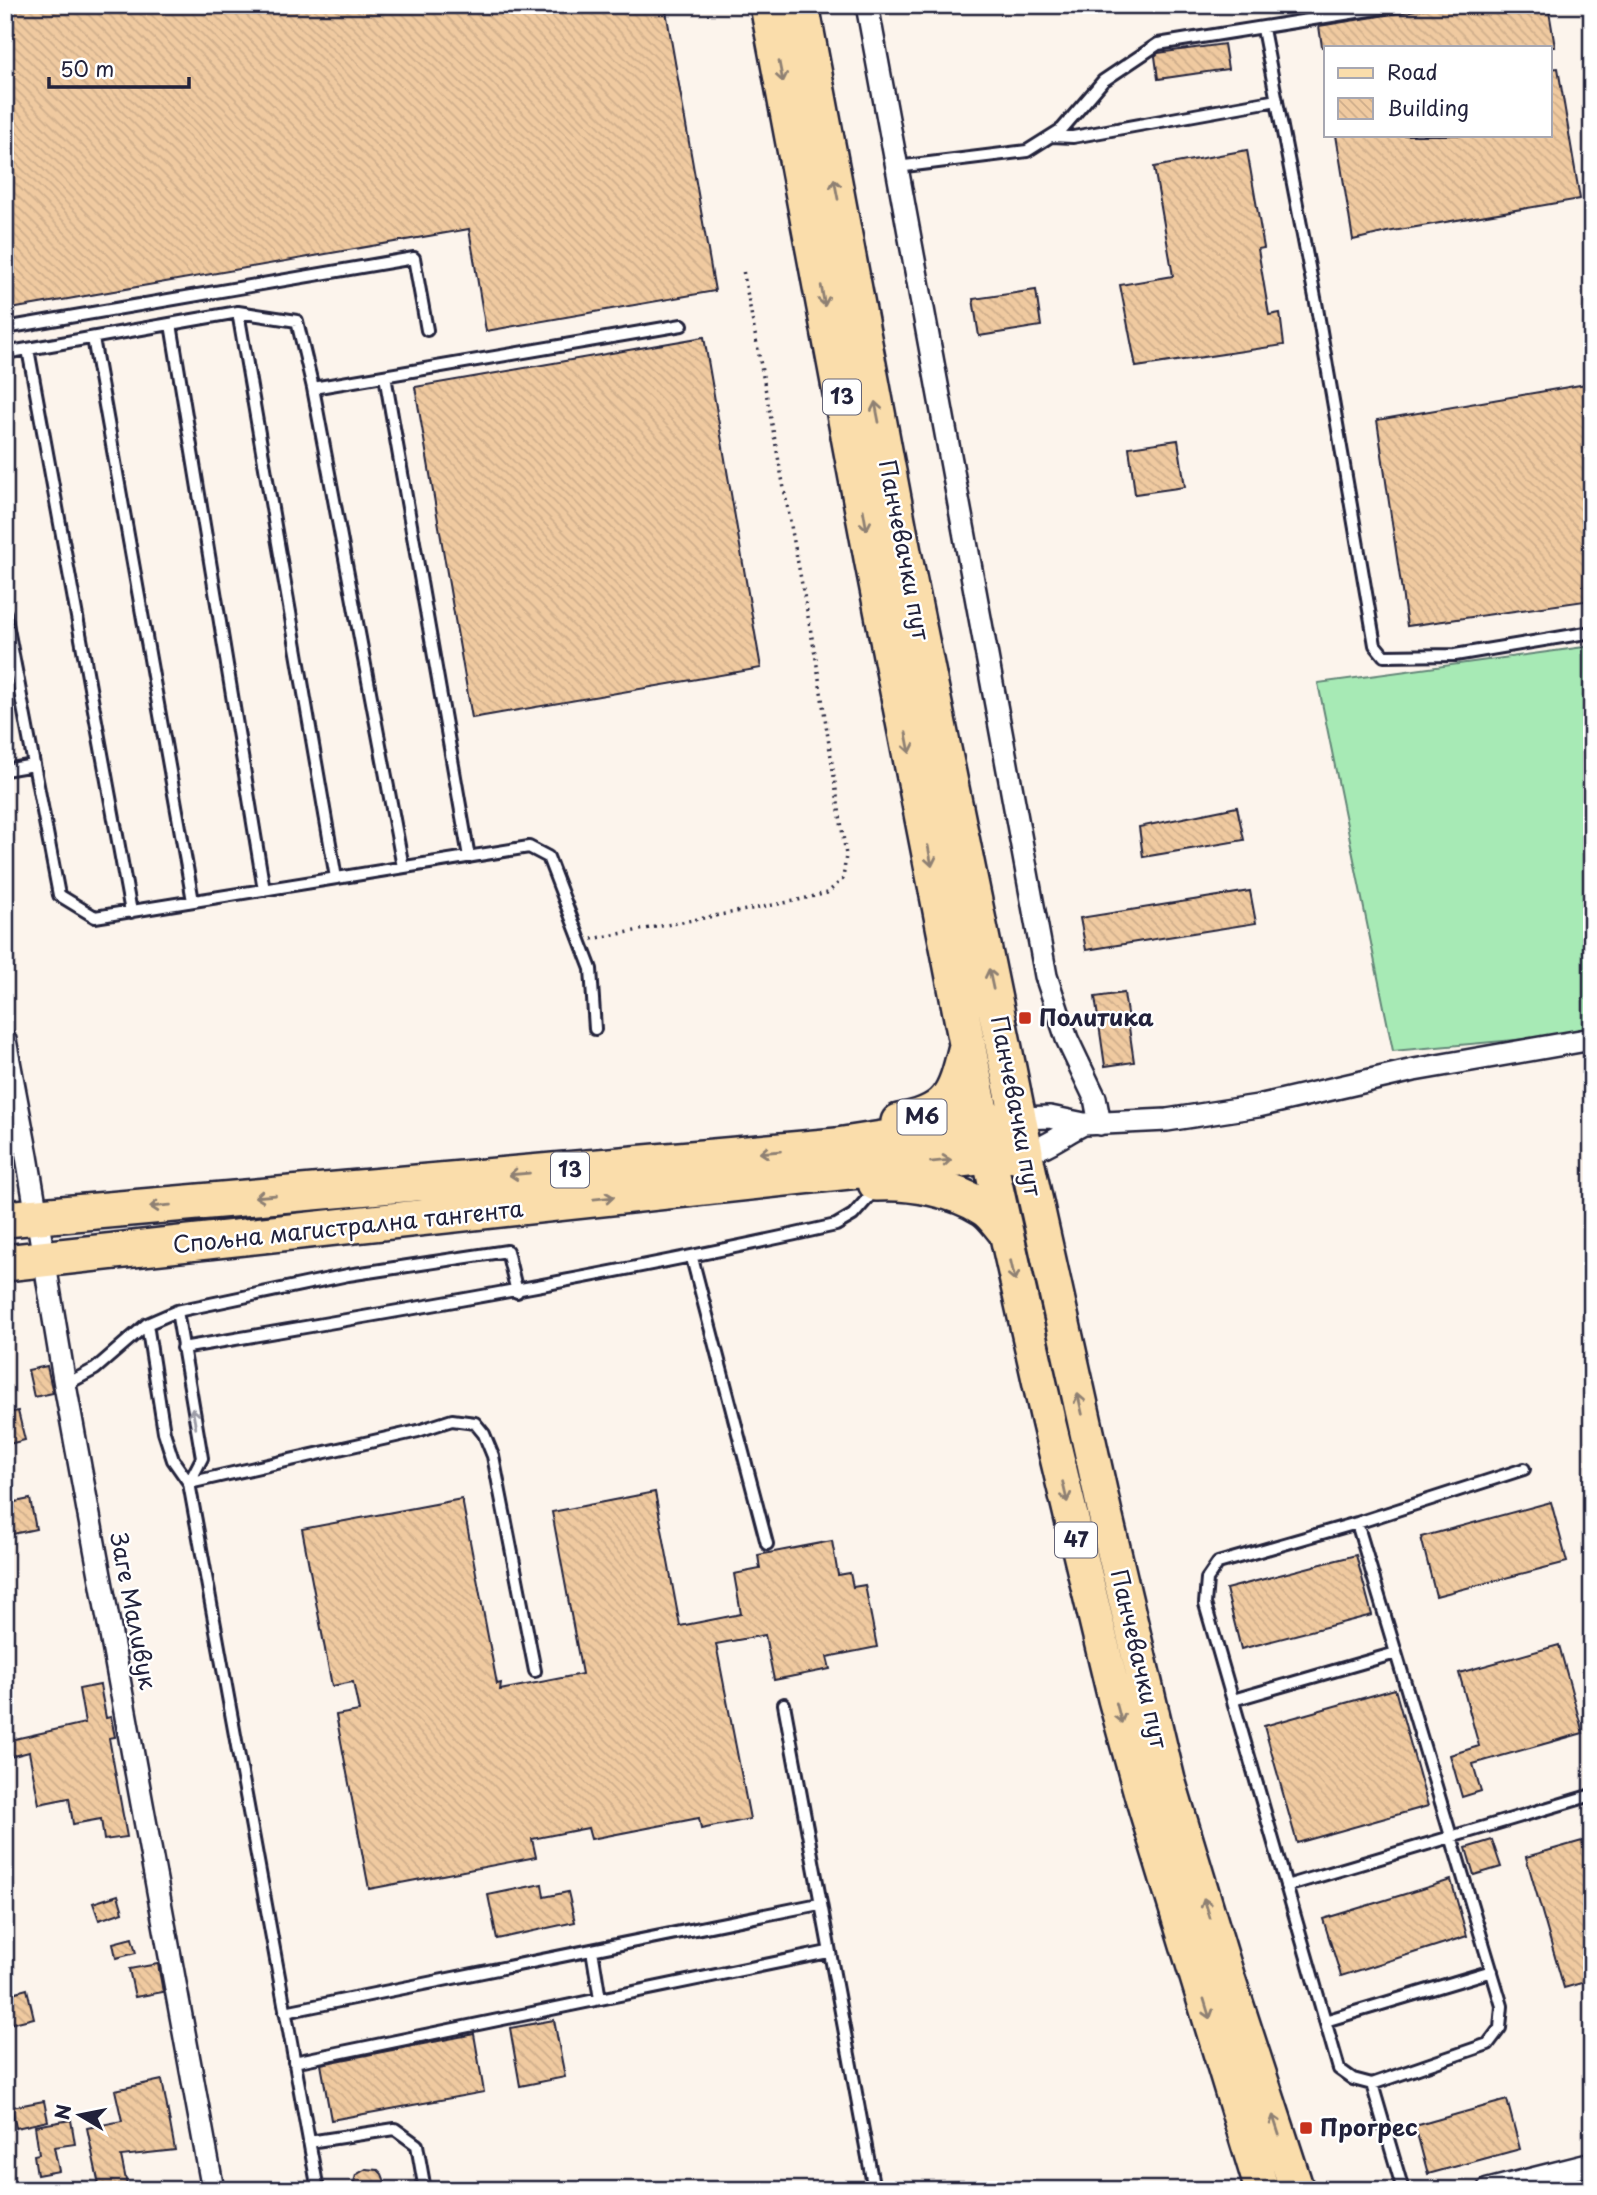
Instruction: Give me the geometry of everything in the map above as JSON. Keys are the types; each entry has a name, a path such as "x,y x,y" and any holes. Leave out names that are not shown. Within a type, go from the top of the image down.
{"highway":[{"name":"Панчевачки пут","path":"768,5 872,558 986,1140"},
{"name":"Панчевачки пут","path":"802,5 903,552 1022,1135"},
{"name":"M6","path":"837,1146 883,1125 921,1117 938,1109 957,1087 967,1045"},
{"name":"Спољна магистрална тангента","path":"5,1263 800,1177 1022,1135"},
{"name":"Спољна магистрална тангента","path":"22,1218 837,1146 986,1140"},
{"path":"800,1177 828,1184 904,1184 960,1197 985,1208 1003,1228"}],"main road":[{"name":"Панчевачки пут","path":"1022,1135 1106,1518 1168,1780 1227,1975 1297,2190"},
{"name":"Панчевачки пут","path":"986,1140 1003,1228 1115,1699 1262,2190"}],"street":[{"path":"867,5 1046,976 1067,1039 1094,1098 1092,1124"},
{"path":"1092,1124 1068,1132 1044,1147 1022,1135 1050,1117 1092,1124 1167,1121 1258,1106 1415,1070 1592,1039"},
{"name":"Заге Маливук","path":"5,1040 22,1218 45,1259 65,1385 214,2190"},
{"path":"1488,2190 1592,2164"}],"lane":[{"path":"897,167 1027,151 1062,129 1103,81 1158,44 1401,5"},
{"path":"1263,29 1317,308 1375,645 1384,656 1455,655 1592,632"},
{"path":"1051,136 1073,137 1277,100"},
{"path":"5,328 414,258 427,330"},
{"path":"238,312 336,878"},
{"path":"5,353 238,312 297,321 313,388 403,867"},
{"path":"171,324 264,890"},
{"path":"313,388 682,325"},
{"path":"93,338 193,901"},
{"path":"28,349 131,912"},
{"path":"385,376 469,857"},
{"path":"5,613 59,895 95,917 529,847 548,858 591,969 594,1028"},
{"path":"5,770 34,765"},
{"path":"182,1349 517,1292 692,1258 836,1225 853,1215 882,1183"},
{"path":"65,1385 95,1369 147,1324 177,1311 348,1275 507,1251 517,1292"},
{"path":"692,1258 766,1544"},
{"path":"177,1311 202,1458 189,1483"},
{"path":"147,1324 164,1432 173,1460 189,1483 318,2190"},
{"path":"189,1483 418,1431 452,1420 475,1423 484,1434 493,1456 535,1671"},
{"path":"1357,1523 1502,2006 1500,2028 1488,2044 1372,2084 1353,2079 1339,2069 1205,1604 1207,1579 1217,1563 1357,1523 1524,1469"},
{"path":"1233,1700 1396,1653"},
{"path":"784,1704 873,2190"},
{"path":"1286,1886 1592,1795"},
{"path":"285,2012 819,1905"},
{"path":"592,1950 600,1999"},
{"path":"294,2062 828,1952"},
{"path":"1325,2021 1492,1971"},
{"path":"1372,2084 1403,2190"},
{"path":"309,2143 395,2129 417,2145 425,2190"}],"path":[{"path":"580,941 794,901 827,893 843,879 846,855 816,659 743,270"}],"green space":[{"path":"1592,646 1592,1033 1393,1051 1318,683"}],"building":[{"path":"5,5 665,5 715,291 486,331 469,229 5,310"},
{"path":"1447,5 1548,5 1555,47 1322,47 1319,26"},
{"path":"1224,44 1228,69 1158,79 1155,56 1158,53"},
{"path":"1558,68 1580,199 1353,240 1336,136 1552,136 1552,69"},
{"path":"1247,150 1264,248 1258,249 1269,315 1280,313 1284,345 1136,367 1120,285 1173,276 1154,167"},
{"path":"1036,290 1041,326 979,336 973,299"},
{"path":"704,337 761,668 472,718 415,387"},
{"path":"1592,383 1592,600 1407,626 1377,420"},
{"path":"1178,440 1185,487 1135,494 1129,447"},
{"path":"1237,807 1244,840 1143,857 1139,827"},
{"path":"1250,891 1256,923 1086,950 1080,918"},
{"path":"1124,993 1134,1062 1105,1066 1095,997"},
{"path":"47,1366 53,1393 34,1397 28,1370"},
{"path":"18,1411 25,1440 5,1445 5,1414"},
{"path":"655,1492 680,1626 741,1614 734,1574 760,1569 758,1555 832,1541 838,1575 850,1573 853,1587 865,1585 877,1647 827,1657 830,1669 774,1680 765,1635 716,1644 750,1819 701,1829 699,1818 591,1839 588,1828 532,1839 536,1857 369,1889 336,1715 359,1711 353,1682 332,1686 302,1529 462,1499 497,1684 501,1683 500,1690 582,1674 552,1512"},
{"path":"30,1499 36,1529 8,1535 5,1504"},
{"path":"1551,1502 1567,1562 1436,1596 1421,1537"},
{"path":"1356,1555 1372,1615 1241,1649 1226,1589"},
{"path":"1559,1645 1583,1733 1473,1764 1481,1791 1462,1797 1450,1755 1479,1746 1459,1673"},
{"path":"100,1685 106,1718 111,1717 115,1737 109,1738 127,1837 104,1840 101,1819 73,1824 69,1798 39,1804 29,1752 10,1757 6,1741 85,1723 79,1689"},
{"path":"1395,1689 1428,1806 1297,1843 1264,1726"},
{"path":"1492,1840 1501,1867 1474,1875 1466,1848"},
{"path":"1582,1841 1592,1876 1592,1980 1564,1988 1526,1857"},
{"path":"1451,1880 1467,1936 1341,1976 1323,1919"},
{"path":"542,1884 544,1897 568,1892 575,1922 497,1939 488,1895"},
{"path":"118,1895 123,1912 99,1920 93,1903"},
{"path":"132,1938 136,1953 116,1958 113,1943"},
{"path":"158,1964 163,1992 135,1997 129,1969"},
{"path":"27,1989 34,2018 5,2025 5,1995"},
{"path":"554,2020 565,2077 520,2086 510,2028"},
{"path":"474,2034 484,2092 331,2120 321,2064"},
{"path":"162,2080 175,2150 121,2156 128,2190 100,2190 87,2128 122,2121 115,2090"},
{"path":"1507,2100 1520,2149 1428,2174 1415,2126"},
{"path":"44,2101 48,2121 16,2128 12,2107"},
{"path":"71,2120 75,2144 54,2147 59,2171 37,2175 34,2155 39,2154 35,2126"},
{"path":"366,2169 378,2170 388,2190 352,2190 356,2175"}],"place":[{"name":"Политика","path":"1025,1018"},
{"name":"Прогрес","path":"1306,2128"}]}
